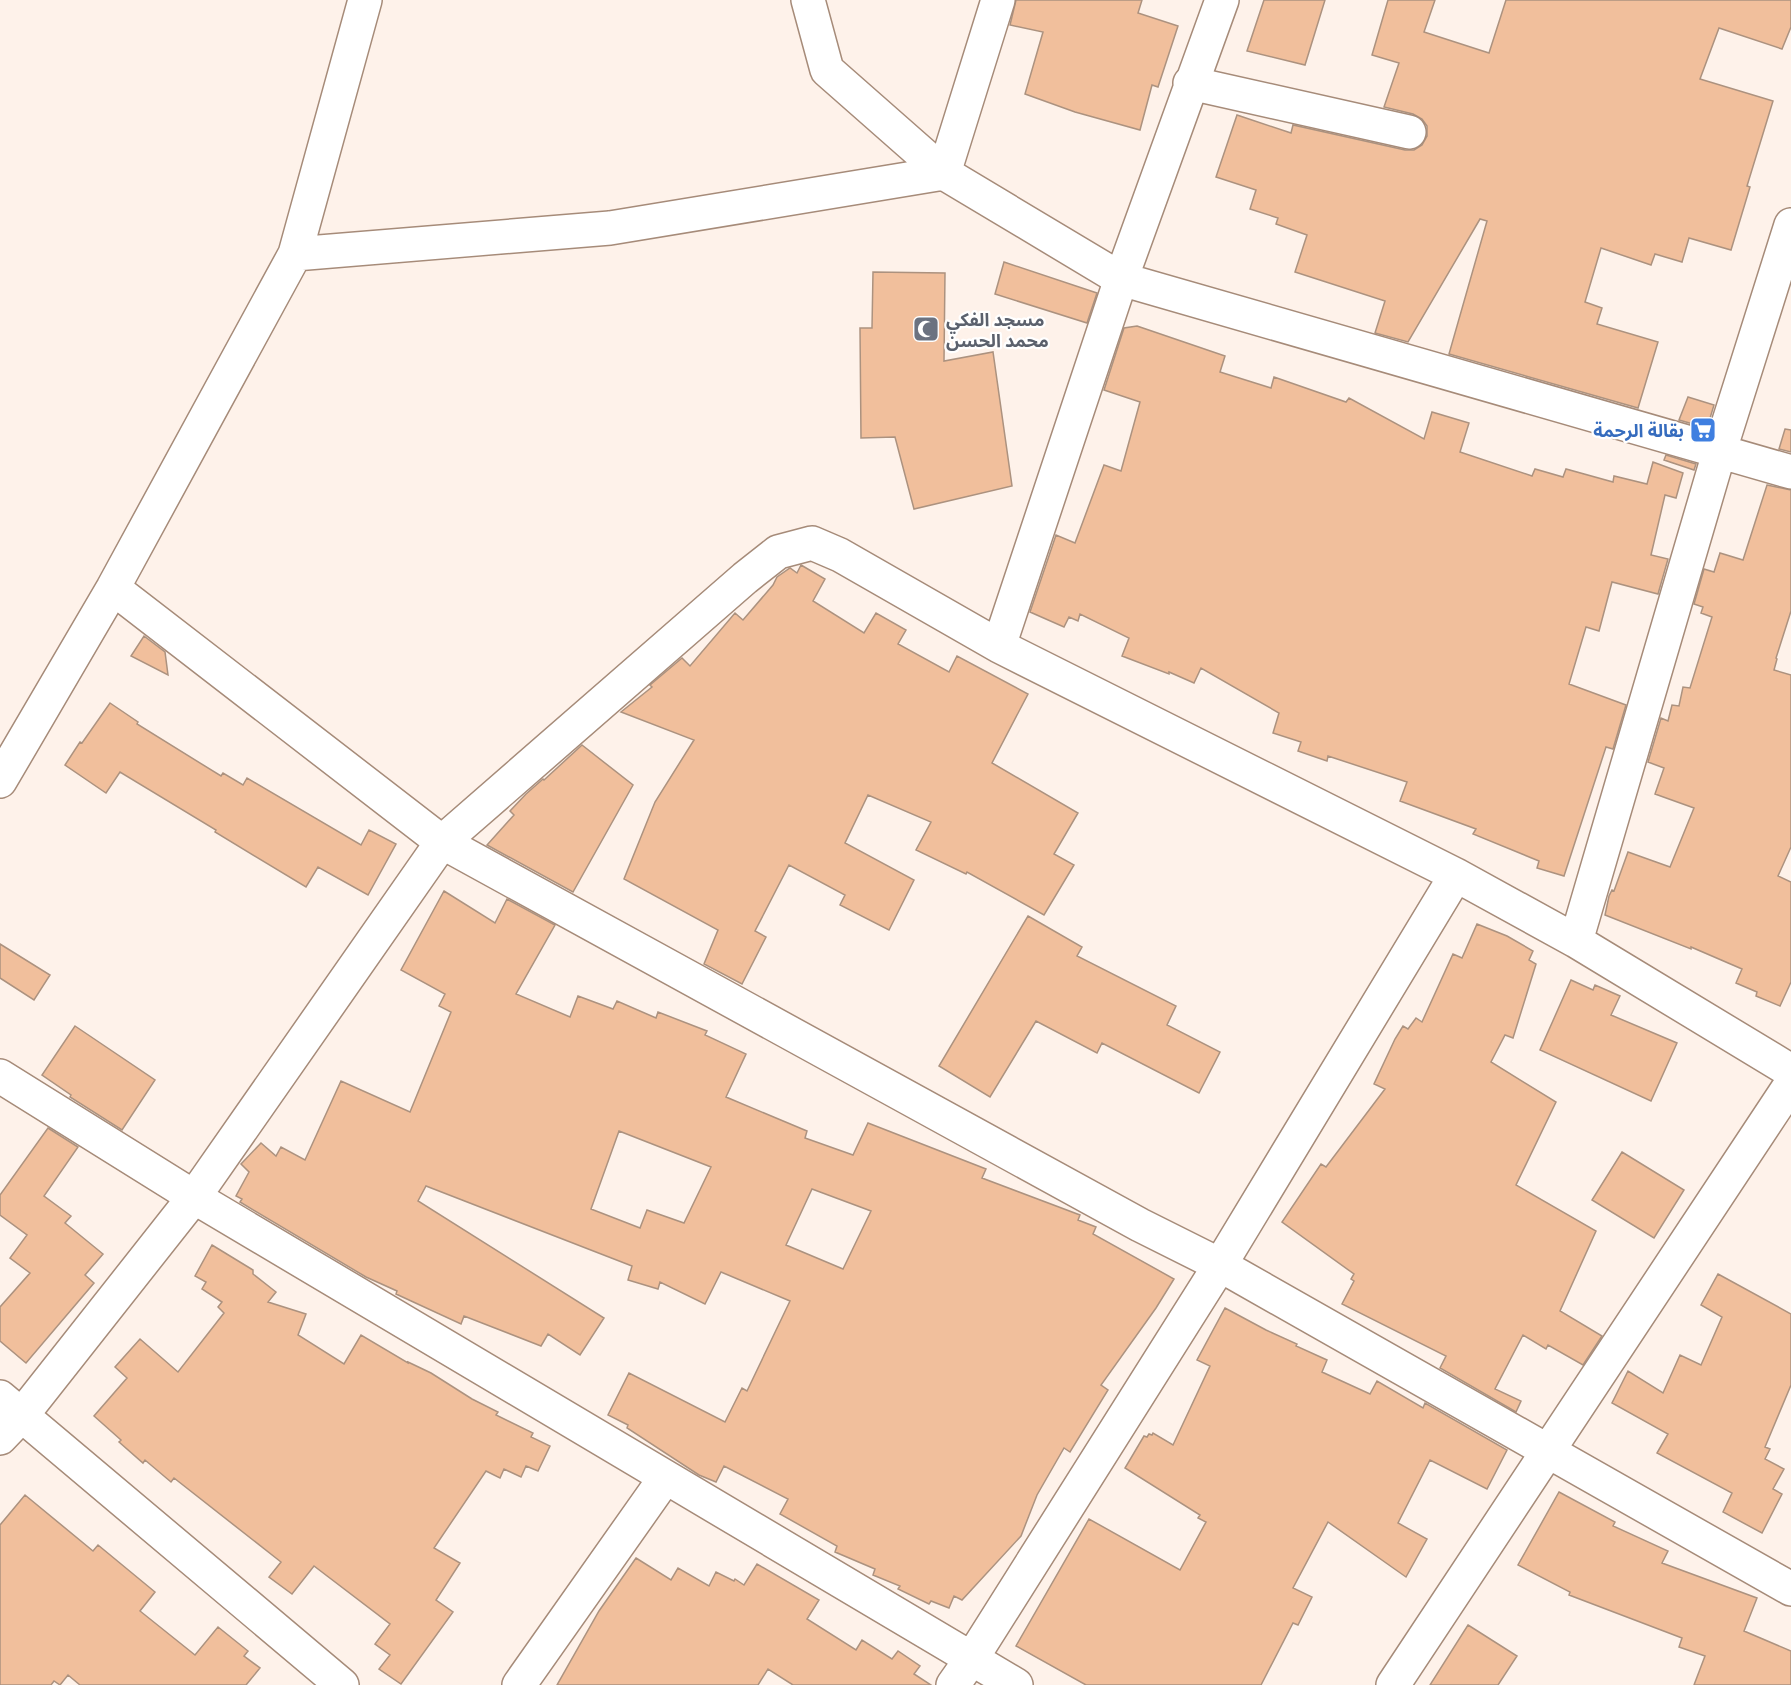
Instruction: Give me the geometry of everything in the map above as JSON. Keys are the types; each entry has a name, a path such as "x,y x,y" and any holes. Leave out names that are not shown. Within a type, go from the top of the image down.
{"street":[{"path":"0,781 113,588 295,254 365,0"},
{"path":"808,0 827,70 944,174 1121,279 1791,472"},
{"path":"944,174 998,0"},
{"path":"999,646 1121,279 1190,83 1222,0"},
{"path":"1190,83 1409,132"},
{"path":"295,254 610,228 944,174"},
{"path":"1576,941 1719,453 1791,225"},
{"path":"342,1685 7,1417 194,1197 442,842 745,578 778,552 812,543 840,555 999,646 1456,875 1576,941 1791,1071"},
{"path":"113,588 442,842 1129,1220 1220,1265 1791,1589"},
{"path":"953,1685 1220,1265 1456,875"},
{"path":"0,1076 194,1197 1016,1685"},
{"path":"1393,1685 1791,1084"},
{"path":"519,1685 665,1478"}],"building":[{"path":"1016,0 1142,0 1138,13 1178,26 1158,87 1152,85 1140,130 1075,112 1025,94 1043,32 1010,25"},
{"path":"1264,0 1325,0 1305,65 1247,51"},
{"path":"1388,0 1435,0 1424,32 1489,53 1506,0 1791,0 1791,27 1782,49 1719,28 1700,79 1773,101 1747,186 1750,187 1731,250 1689,238 1682,262 1655,254 1651,265 1601,248 1585,302 1602,308 1597,324 1658,342 1638,408 1449,354 1487,221 1480,219 1408,342 1375,333 1385,301 1295,272 1307,235 1276,224 1278,218 1250,209 1256,190 1216,177 1237,115 1291,133 1293,125 1405,150 1414,150 1422,145 1427,136 1427,126 1422,119 1413,114 1384,107 1399,63 1372,55"},
{"path":"1004,262 1097,293 1087,323 995,294"},
{"path":"873,272 945,273 944,361 993,352 1012,486 914,509 895,437 861,438 860,328 872,328"},
{"path":"1137,326 1225,356 1220,372 1271,388 1274,377 1346,402 1349,398 1424,439 1432,412 1469,423 1460,452 1532,476 1535,469 1563,477 1566,469 1613,482 1614,476 1647,484 1653,462 1683,473 1676,498 1665,495 1651,555 1668,559 1658,594 1612,582 1599,631 1586,627 1569,684 1626,705 1613,749 1606,747 1564,876 1537,868 1539,861 1473,834 1476,829 1400,801 1407,782 1328,756 1327,761 1298,751 1301,742 1273,733 1279,713 1201,668 1194,683 1122,656 1129,638 1080,614 1078,621 1069,617 1064,627 1030,612 1056,535 1075,543 1104,465 1121,471 1140,402 1104,390 1124,328"},
{"path":"1688,397 1714,405 1707,428 1679,420"},
{"path":"1785,429 1791,430 1791,452 1779,449"},
{"path":"1666,455 1696,464 1694,470 1664,460"},
{"path":"1767,485 1791,490 1791,611 1774,670 1791,675 1791,847 1778,876 1791,882 1791,982 1780,1006 1756,996 1757,992 1736,983 1742,969 1605,915 1609,896 1612,890 1614,891 1628,852 1670,867 1694,808 1655,794 1664,768 1648,762 1661,718 1668,721 1672,705 1679,706 1683,687 1690,688 1712,617 1701,613 1703,607 1694,604 1704,569 1714,572 1720,553 1743,560"},
{"path":"801,565 825,579 813,601 864,633 876,613 906,630 898,644 949,672 957,656 1028,694 992,763 1078,813 1054,854 1074,865 1044,915 967,872 966,874 916,850 931,822 868,795 845,843 914,880 889,930 840,905 845,895 789,865 755,931 766,937 742,984 704,964 718,930 624,879 655,802 694,740 621,712 652,687 650,685 682,658 690,666 735,613 743,620 773,585 777,577 790,568 797,573"},
{"path":"144,636 165,652 168,675 131,656"},
{"path":"110,703 138,722 137,724 221,776 223,773 243,785 247,778 361,845 369,830 396,844 368,895 318,867 306,887 120,772 106,793 65,765"},
{"path":"582,745 633,785 573,892 487,845 514,815 510,811 526,794"},
{"path":"444,891 495,923 507,899 555,925 516,994 570,1017 578,996 613,1009 617,1001 656,1018 658,1012 707,1031 705,1035 746,1054 726,1097 807,1131 805,1138 853,1155 868,1123 986,1169 982,1178 1080,1215 1078,1220 1096,1227 1093,1234 1174,1279 1101,1385 1108,1390 1070,1452 1064,1448 1037,1495 1021,1536 962,1600 954,1596 949,1608 931,1601 929,1604 898,1589 900,1586 873,1575 875,1569 835,1552 837,1546 780,1514 788,1499 724,1466 716,1482 699,1475 627,1428 628,1425 608,1415 629,1373 725,1422 742,1388 747,1391 790,1301 721,1272 705,1304 660,1282 658,1289 628,1280 632,1266 426,1186 418,1201 604,1318 580,1355 548,1334 541,1346 464,1316 461,1324 396,1294 397,1291 366,1277 240,1202 242,1199 236,1196 249,1172 241,1164 261,1143 276,1156 281,1147 305,1160 341,1081 410,1112 451,1012 439,1006 445,994 401,970","holes":["619,1131 711,1167 684,1223 647,1210 640,1228 591,1209","812,1189 871,1211 843,1269 786,1245"]},
{"path":"1028,916 1082,947 1077,956 1176,1006 1167,1025 1220,1052 1199,1093 1102,1043 1097,1053 1036,1021 990,1097 939,1066"},
{"path":"1477,924 1507,936 1533,951 1529,960 1536,964 1513,1038 1505,1035 1491,1062 1556,1102 1516,1185 1596,1231 1560,1311 1602,1336 1583,1365 1548,1345 1546,1349 1523,1335 1495,1389 1521,1401 1516,1412 1440,1368 1446,1356 1342,1304 1354,1281 1351,1279 1354,1274 1282,1222 1321,1164 1326,1167 1385,1089 1374,1084 1395,1039 1403,1026 1408,1029 1416,1018 1422,1022 1453,954 1462,958"},
{"path":"0,944 50,975 34,1000 0,978"},
{"path":"1571,980 1593,990 1595,985 1620,996 1611,1015 1677,1043 1651,1101 1540,1050"},
{"path":"75,1026 155,1080 122,1130 70,1097 71,1095 42,1075"},
{"path":"48,1128 78,1147 44,1196 71,1216 65,1223 103,1254 85,1275 94,1283 26,1363 0,1341 0,1307 30,1273 10,1258 27,1235 0,1215 0,1195"},
{"path":"1622,1152 1684,1190 1654,1238 1592,1200"},
{"path":"212,1245 253,1270 253,1274 276,1292 268,1302 306,1314 298,1335 344,1364 361,1335 498,1412 496,1415 533,1433 531,1437 550,1446 538,1471 526,1466 521,1477 504,1469 500,1478 486,1471 434,1548 460,1563 436,1600 453,1612 401,1684 379,1669 390,1655 375,1644 390,1624 314,1566 292,1594 269,1577 281,1562 174,1478 171,1482 145,1460 143,1463 94,1416 127,1378 115,1367 140,1339 178,1372 224,1313 218,1307 222,1302 202,1289 206,1282 195,1276"},
{"path":"1718,1274 1791,1314 1791,1385 1765,1447 1770,1449 1765,1459 1784,1469 1773,1489 1782,1494 1762,1533 1723,1512 1732,1493 1657,1453 1668,1434 1612,1403 1628,1371 1663,1393 1680,1355 1701,1365 1722,1317 1701,1305"},
{"path":"1225,1308 1327,1360 1322,1372 1370,1394 1377,1381 1423,1408 1425,1403 1507,1450 1487,1489 1430,1460 1398,1523 1427,1539 1406,1577 1328,1522 1293,1588 1312,1597 1298,1625 1293,1623 1261,1685 1086,1685 1016,1646 1089,1519 1180,1570 1206,1522 1198,1518 1200,1515 1125,1468 1144,1436 1147,1437 1153,1433 1173,1445 1210,1366 1197,1360"},
{"path":"1559,1492 1615,1522 1613,1526 1668,1551 1662,1563 1757,1598 1744,1631 1791,1651 1791,1685 1694,1685 1705,1656 1679,1647 1682,1638 1569,1595 1570,1592 1518,1565"},
{"path":"25,1495 93,1551 98,1545 155,1592 140,1611 195,1655 218,1627 248,1651 244,1656 260,1668 246,1685 80,1685 68,1675 60,1685 54,1681 51,1685 0,1685 0,1525"},
{"path":"636,1558 671,1580 678,1568 709,1586 716,1572 744,1585 757,1564 819,1600 807,1619 856,1650 862,1640 892,1659 898,1651 920,1666 914,1674 931,1685 793,1685 768,1669 758,1685 557,1685 599,1611"},
{"path":"1468,1625 1517,1656 1498,1685 1430,1685"}],"place":[{"name":"مسجد الفكي محمد الحسن","path":"926,329"},
{"name":"بقالة الرحمة","path":"1703,430"}]}
